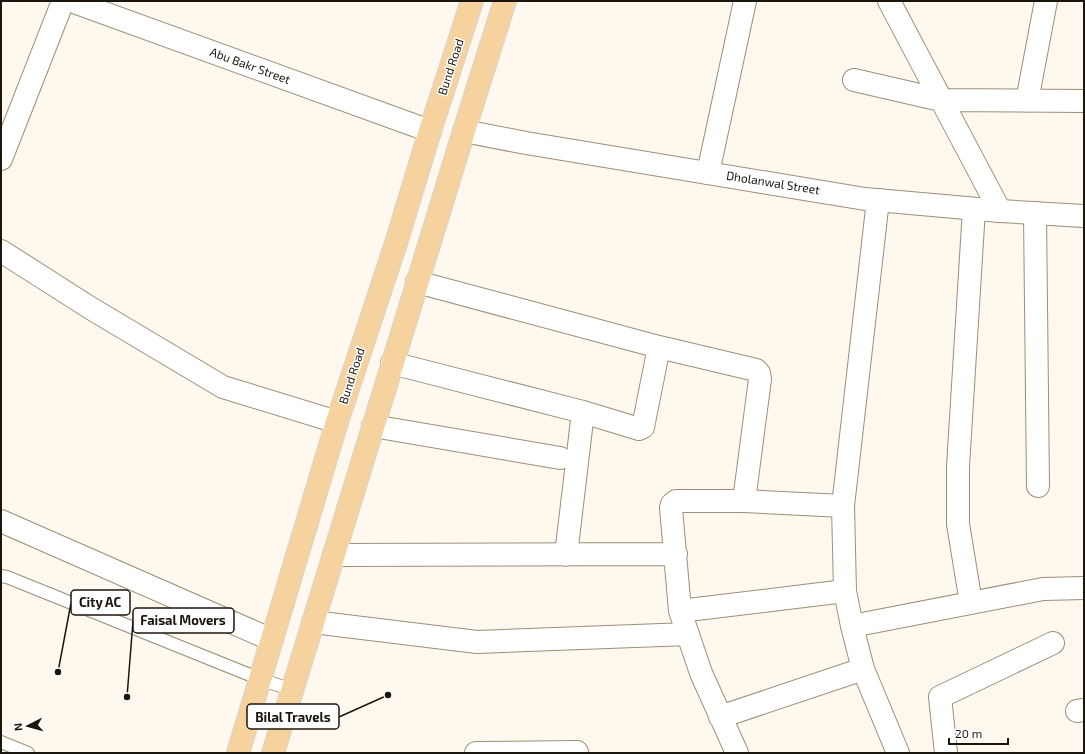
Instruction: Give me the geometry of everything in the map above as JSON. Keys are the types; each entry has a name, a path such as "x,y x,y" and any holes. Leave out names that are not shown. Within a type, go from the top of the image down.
{"main road":[{"name":"Bund Road","path":"238,753 337,422 397,240 472,1"},
{"path":"273,753 392,363 505,1"},
{"path":"459,41 490,51"}],"street":[{"path":"1,159 63,1"},
{"name":"Abu Bakr Street","path":"71,1 430,131"},
{"path":"708,173 745,1"},
{"path":"889,1 1000,211"},
{"path":"1027,101 1046,1"},
{"path":"854,80 941,100 1084,101"},
{"name":"Dholanwal Street","path":"464,131 526,143 878,200 974,209 1084,216"},
{"path":"878,200 843,506 845,591 863,669 898,753"},
{"path":"971,603 958,524 958,466 974,209"},
{"path":"1035,213 1038,486"},
{"path":"1,251 92,309 223,387 337,422"},
{"path":"417,282 659,347 756,370 760,379 744,501"},
{"path":"392,363 584,412 639,429 643,427 659,347"},
{"path":"566,554 584,412"},
{"path":"373,426 560,458"},
{"path":"737,753 701,673 680,611 671,508 672,504 676,501 744,501 843,506"},
{"path":"1,520 272,640"},
{"path":"334,556 676,554"},
{"path":"852,626 1043,589 1084,588"},
{"path":"680,611 845,591"},
{"path":"313,622 477,642 688,634"},
{"path":"946,753 940,697 1053,644"},
{"path":"720,717 863,669"},
{"path":"476,753 577,752"}],"lane":[{"path":"1,576 7,576 260,679 292,690"},
{"path":"1,742 28,753"}],"place":[{"name":"City AC","path":"58,672"},
{"name":"Bilal Travels","path":"388,695"},
{"name":"Faisal Movers","path":"127,697"}]}
